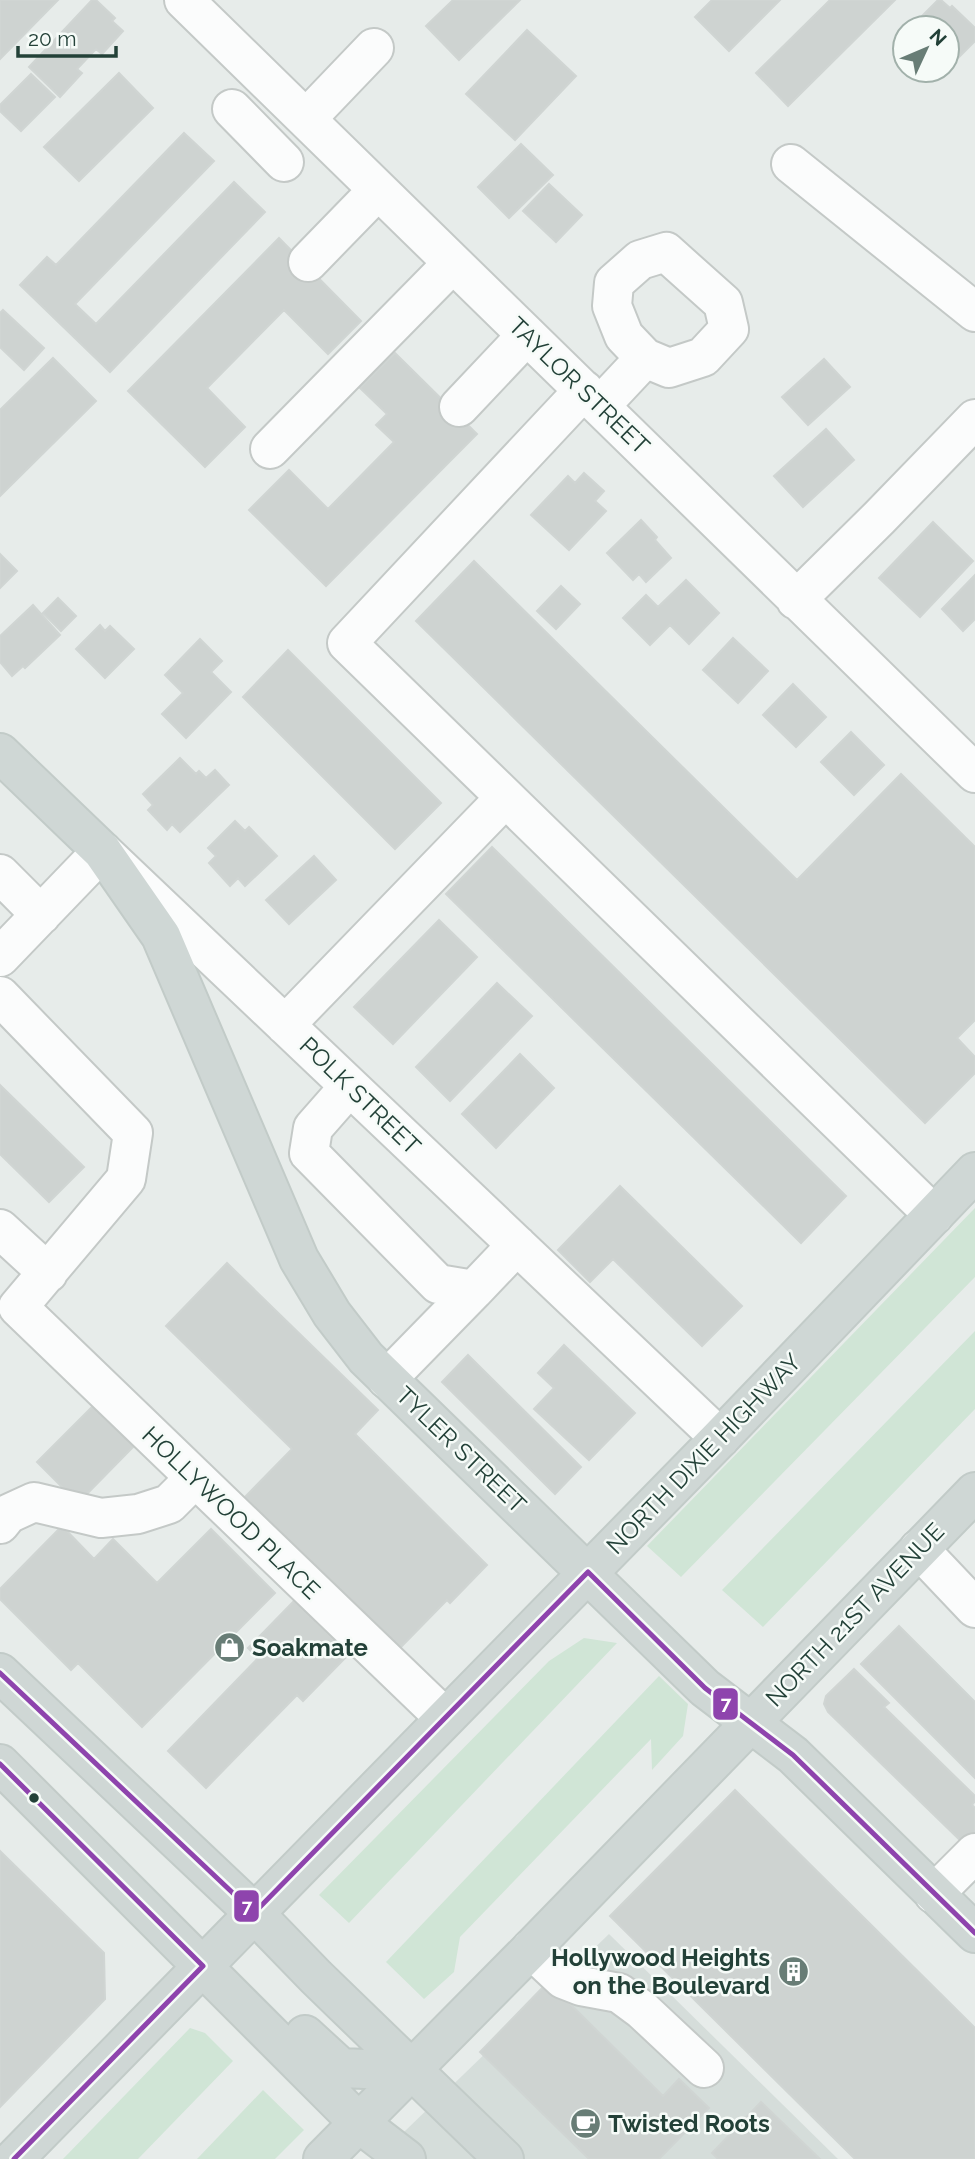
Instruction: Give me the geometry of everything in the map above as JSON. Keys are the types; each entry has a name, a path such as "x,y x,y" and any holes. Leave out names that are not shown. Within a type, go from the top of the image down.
{"main road":[{"name":"POLK STREET","path":"0,753 102,851"},
{"name":"TYLER STREET","path":"102,851 161,936 299,1259 332,1314 366,1358 705,1688 793,1755 975,1933"},
{"name":"NORTH DIXIE HIGHWAY","path":"14,2159 720,1438 975,1172"},
{"name":"NORTH 21ST AVENUE","path":"323,2159 412,2071 975,1492"},
{"path":"0,1673 254,1913 504,2159"},
{"path":"0,1754 49,1786 359,2123 406,2159"},
{"path":"0,1764 210,1958 341,2068 412,2071"}],"street":[{"name":"TAYLOR STREET","path":"184,0 975,773"},
{"path":"232,109 272,149 298,112 374,48"},
{"path":"791,164 975,312"},
{"path":"308,262 378,190"},
{"path":"271,449 453,263"},
{"path":"459,407 527,335"},
{"path":"645,358 592,398 347,643 934,1215"},
{"path":"796,600 975,419"},
{"path":"285,1025 505,798"},
{"path":"0,957 102,851"},
{"name":"POLK STREET","path":"102,851 720,1438"},
{"path":"0,874 41,915"},
{"path":"0,996 133,1133 126,1179 48,1273 0,1229"},
{"path":"349,1087 313,1128 309,1153 438,1284 474,1290"},
{"path":"387,1379 517,1245"},
{"name":"HOLLYWOOD PLACE","path":"48,1273 18,1307 444,1718"},
{"path":"0,1524 9,1514 34,1502 102,1518 138,1514 169,1504 194,1478"},
{"path":"919,1549 975,1608"},
{"path":"934,1894 975,1853"},
{"path":"531,1949 563,1979 581,1986 619,1993 642,2010 704,2068"}],"shaded area":[{"path":"609,1934 838,2159 376,2159"}],"green space":[{"path":"975,1208 975,1277 681,1577 647,1546"},
{"path":"975,1331 975,1409 763,1627 722,1590"},
{"path":"584,1638 617,1643 349,1923 319,1895 549,1661"},
{"path":"659,1676 688,1704 683,1736 652,1770 651,1739 460,1937 454,1972 424,1999 386,1962"},
{"path":"190,2028 205,2033 233,2061 138,2159 63,2159"},
{"path":"263,2090 304,2130 275,2159 197,2159"}],"building":[{"path":"0,0 58,0 0,59"},
{"path":"92,0 96,0 115,18 112,21 123,31 102,54 96,49 77,69 82,73 60,97 29,67"},
{"path":"453,0 520,0 459,60 426,26"},
{"path":"712,0 780,0 729,51 695,17"},
{"path":"830,0 895,0 788,106 756,73"},
{"path":"941,0 960,14 924,14"},
{"path":"961,15 975,28 975,41 961,55"},
{"path":"527,30 576,76 515,140 466,94"},
{"path":"119,73 153,108 79,181 44,147"},
{"path":"31,74 55,97 21,131 0,111 0,105"},
{"path":"184,133 214,161 75,304 96,324 234,182 265,212 110,372 20,285 47,257 56,265"},
{"path":"521,144 553,175 509,218 478,187"},
{"path":"549,184 582,215 556,242 523,211"},
{"path":"279,238 361,321 328,354 284,310 207,388 245,427 205,467 128,391"},
{"path":"3,310 44,348 24,370 0,347 0,313"},
{"path":"395,353 477,434 326,586 249,510 289,470 328,509 394,442 376,425 387,414 360,388"},
{"path":"53,358 96,401 0,496 0,410"},
{"path":"824,359 850,387 808,425 782,397"},
{"path":"826,429 854,460 803,507 774,476"},
{"path":"584,473 604,491 595,501 606,511 569,550 531,515 568,476 575,483"},
{"path":"641,520 671,558 646,582 639,574 633,580 607,553"},
{"path":"933,522 973,561 920,617 879,578"},
{"path":"0,554 17,571 0,588"},
{"path":"474,561 797,880 901,774 975,847 975,1020 957,1038 975,1057 975,1073 925,1123 416,621"},
{"path":"975,575 975,619 963,631 942,609"},
{"path":"686,580 719,613 689,644 670,625 650,645 623,618 646,595 658,607"},
{"path":"561,586 580,604 556,629 537,611"},
{"path":"58,598 76,616 61,631 43,613"},
{"path":"33,605 60,635 25,668 23,666 12,676 0,662 0,636"},
{"path":"100,625 105,631 110,626 134,649 105,678 76,649"},
{"path":"733,638 768,671 738,703 703,670"},
{"path":"200,639 222,661 211,672 231,692 186,738 162,714 183,693 165,675"},
{"path":"288,650 441,803 395,849 243,697"},
{"path":"793,684 826,717 796,747 763,715"},
{"path":"851,732 884,765 854,795 821,762"},
{"path":"180,758 196,774 199,771 206,778 215,770 229,785 180,832 172,824 167,830 148,810 153,805 143,794"},
{"path":"235,821 245,831 249,827 277,856 245,886 238,878 230,886 209,863 216,856 208,848"},
{"path":"492,847 846,1196 801,1243 446,894"},
{"path":"314,856 336,880 289,924 266,900"},
{"path":"439,920 477,957 393,1044 354,1007"},
{"path":"497,983 532,1016 450,1101 416,1067"},
{"path":"520,1054 554,1088 496,1148 462,1114"},
{"path":"0,1085 84,1167 49,1202 0,1154"},
{"path":"620,1186 742,1306 702,1346 613,1259 590,1282 558,1250"},
{"path":"227,1263 378,1410 355,1434 487,1565 450,1603 447,1600 398,1650 243,1499 292,1449 166,1326"},
{"path":"564,1345 635,1413 589,1460 534,1409 554,1388 538,1373"},
{"path":"468,1355 581,1467 555,1494 442,1382"},
{"path":"95,1404 136,1444 78,1503 37,1462"},
{"path":"62,1526 94,1559 113,1539 157,1583 211,1529 275,1593 142,1727 78,1663 71,1670 0,1599 0,1589"},
{"path":"294,1601 349,1654 303,1701 297,1695 206,1788 168,1751 258,1658 248,1648"},
{"path":"899,1626 975,1702 975,1778 861,1664"},
{"path":"854,1669 889,1703 884,1707 975,1796 972,1805 975,1808 975,1834 965,1845 828,1712 824,1704 826,1696"},
{"name":"Hollywood Heights on the Boulevard","path":"735,1790 975,2028 975,2159 855,2159 610,1916"},
{"path":"0,1851 104,1953 105,1999 0,2107"},
{"path":"548,1982 663,2096 679,2079 709,2108 659,2159 589,2159 480,2052"},
{"path":"761,2102 820,2159 718,2159 712,2153"}],"transit line":[{"name":"7","path":"0,1673 254,1913 588,1572 705,1688 793,1755 975,1933"},
{"name":"7","path":"0,1764 203,1966 14,2159"}],"place":[{"name":"Soakmate","path":"229,1648"},
{"name":"Hollywood Heights on the Boulevard","path":"793,1972"},
{"name":"Twisted Roots","path":"585,2124"}]}
